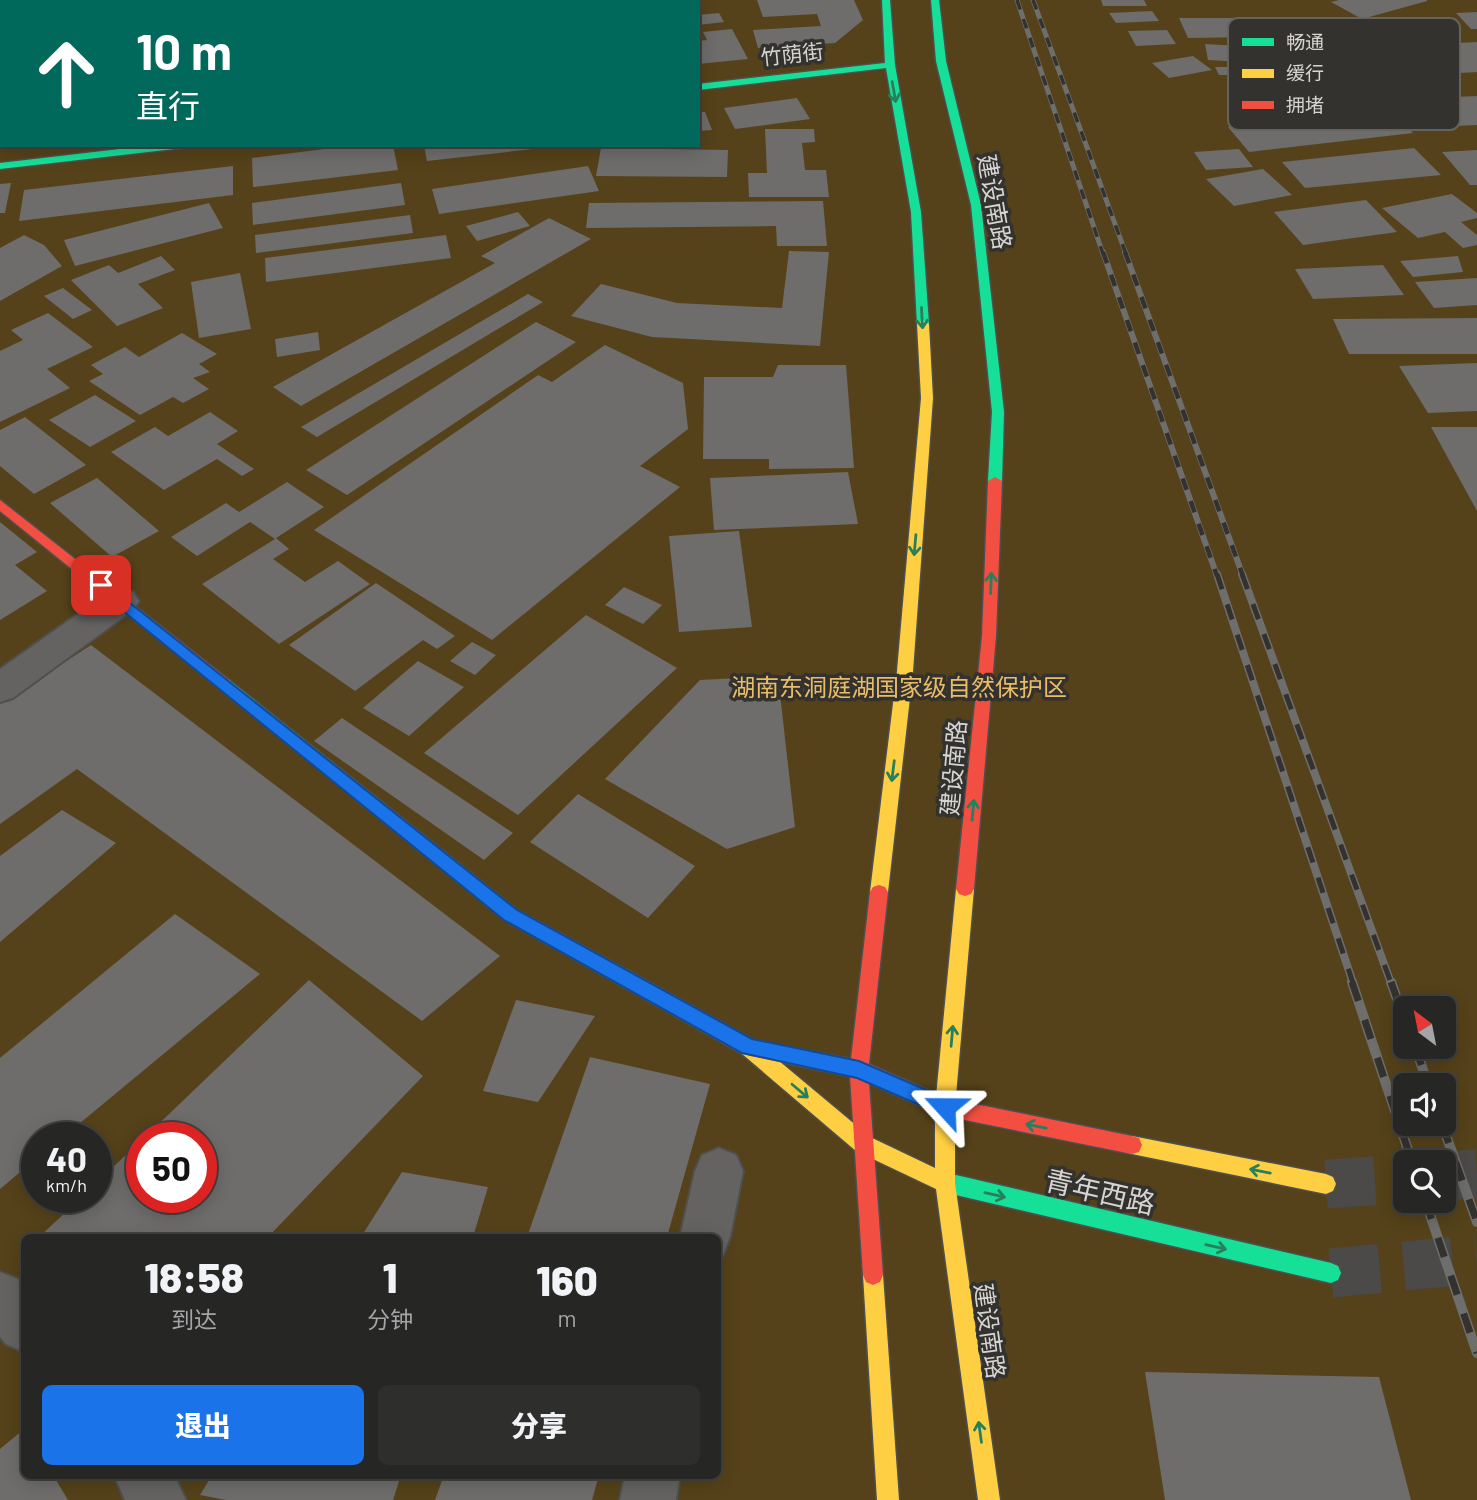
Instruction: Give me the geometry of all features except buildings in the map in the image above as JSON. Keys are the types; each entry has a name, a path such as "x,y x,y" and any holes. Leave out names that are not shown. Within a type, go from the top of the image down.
{"main road":[{"path":"886,0 890,65 916,212 927,398 905,671 859,1069 888,1500"},
{"name":"建设南路","path":"935,0 941,61 976,205 999,412 989,636 945,1107 945,1183 989,1500"},
{"name":"竹荫街","path":"700,87 890,65"},
{"path":"0,166 166,147"},
{"path":"0,504 511,915 748,1047"},
{"name":"青年西路","path":"748,1047 859,1069 945,1107 1326,1184"},
{"name":"青年西路","path":"748,1047 863,1144 945,1183 1331,1273"}],"street":[{"path":"0,688 121,601"},
{"path":"706,1234 719,1171"},
{"path":"0,1297 21,1322"},
{"path":"144,1479 158,1500"},
{"path":"648,1500 652,1479"}],"green space":[{"name":"湖南东洞庭湖国家级自然保护区","path":"700,0 1477,0 1477,1500 0,1500 0,147 700,147"}],"tunnel":[{"path":"1456,1175 1477,1174"},
{"path":"1326,1184 1393,1180"},
{"path":"1331,1273 1477,1259"}],"railway":[{"path":"1017,0 1103,254"},
{"path":"1033,0 1126,254"},
{"path":"1103,252 1217,576"},
{"path":"1125,252 1243,576"},
{"path":"1217,574 1353,983"},
{"path":"1242,574 1391,983"},
{"path":"1352,982 1408,1150"},
{"path":"1391,982 1396,996"},
{"path":"1419,1059 1424,1073"},
{"path":"1446,1136 1477,1222"},
{"path":"1429,1213 1477,1353"}],"traffic: fast":[{"path":"886,0 890,65 916,212 923,324"},
{"path":"935,0 941,61 976,205 998,412 995,481"},
{"path":"700,87 890,65"},
{"path":"0,166 166,147"},
{"path":"224,684 511,915 630,981"},
{"path":"943,1182 1331,1273"}],"traffic: slow":[{"path":"879,892 905,671 927,398 923,324"},
{"path":"965,889 945,1107 945,1183 989,1500"},
{"path":"630,981 748,1047 863,1144 943,1182"},
{"path":"1132,1145 1326,1184"},
{"path":"873,1275 888,1500"}],"traffic: jam":[{"path":"965,889 989,636 995,481"},
{"path":"0,504 224,684"},
{"path":"873,1275 859,1069 879,892"},
{"path":"750,1048 859,1069 945,1107 1132,1145"}],"route":[{"path":"101,585 511,915 748,1047 859,1069 945,1107"}]}
